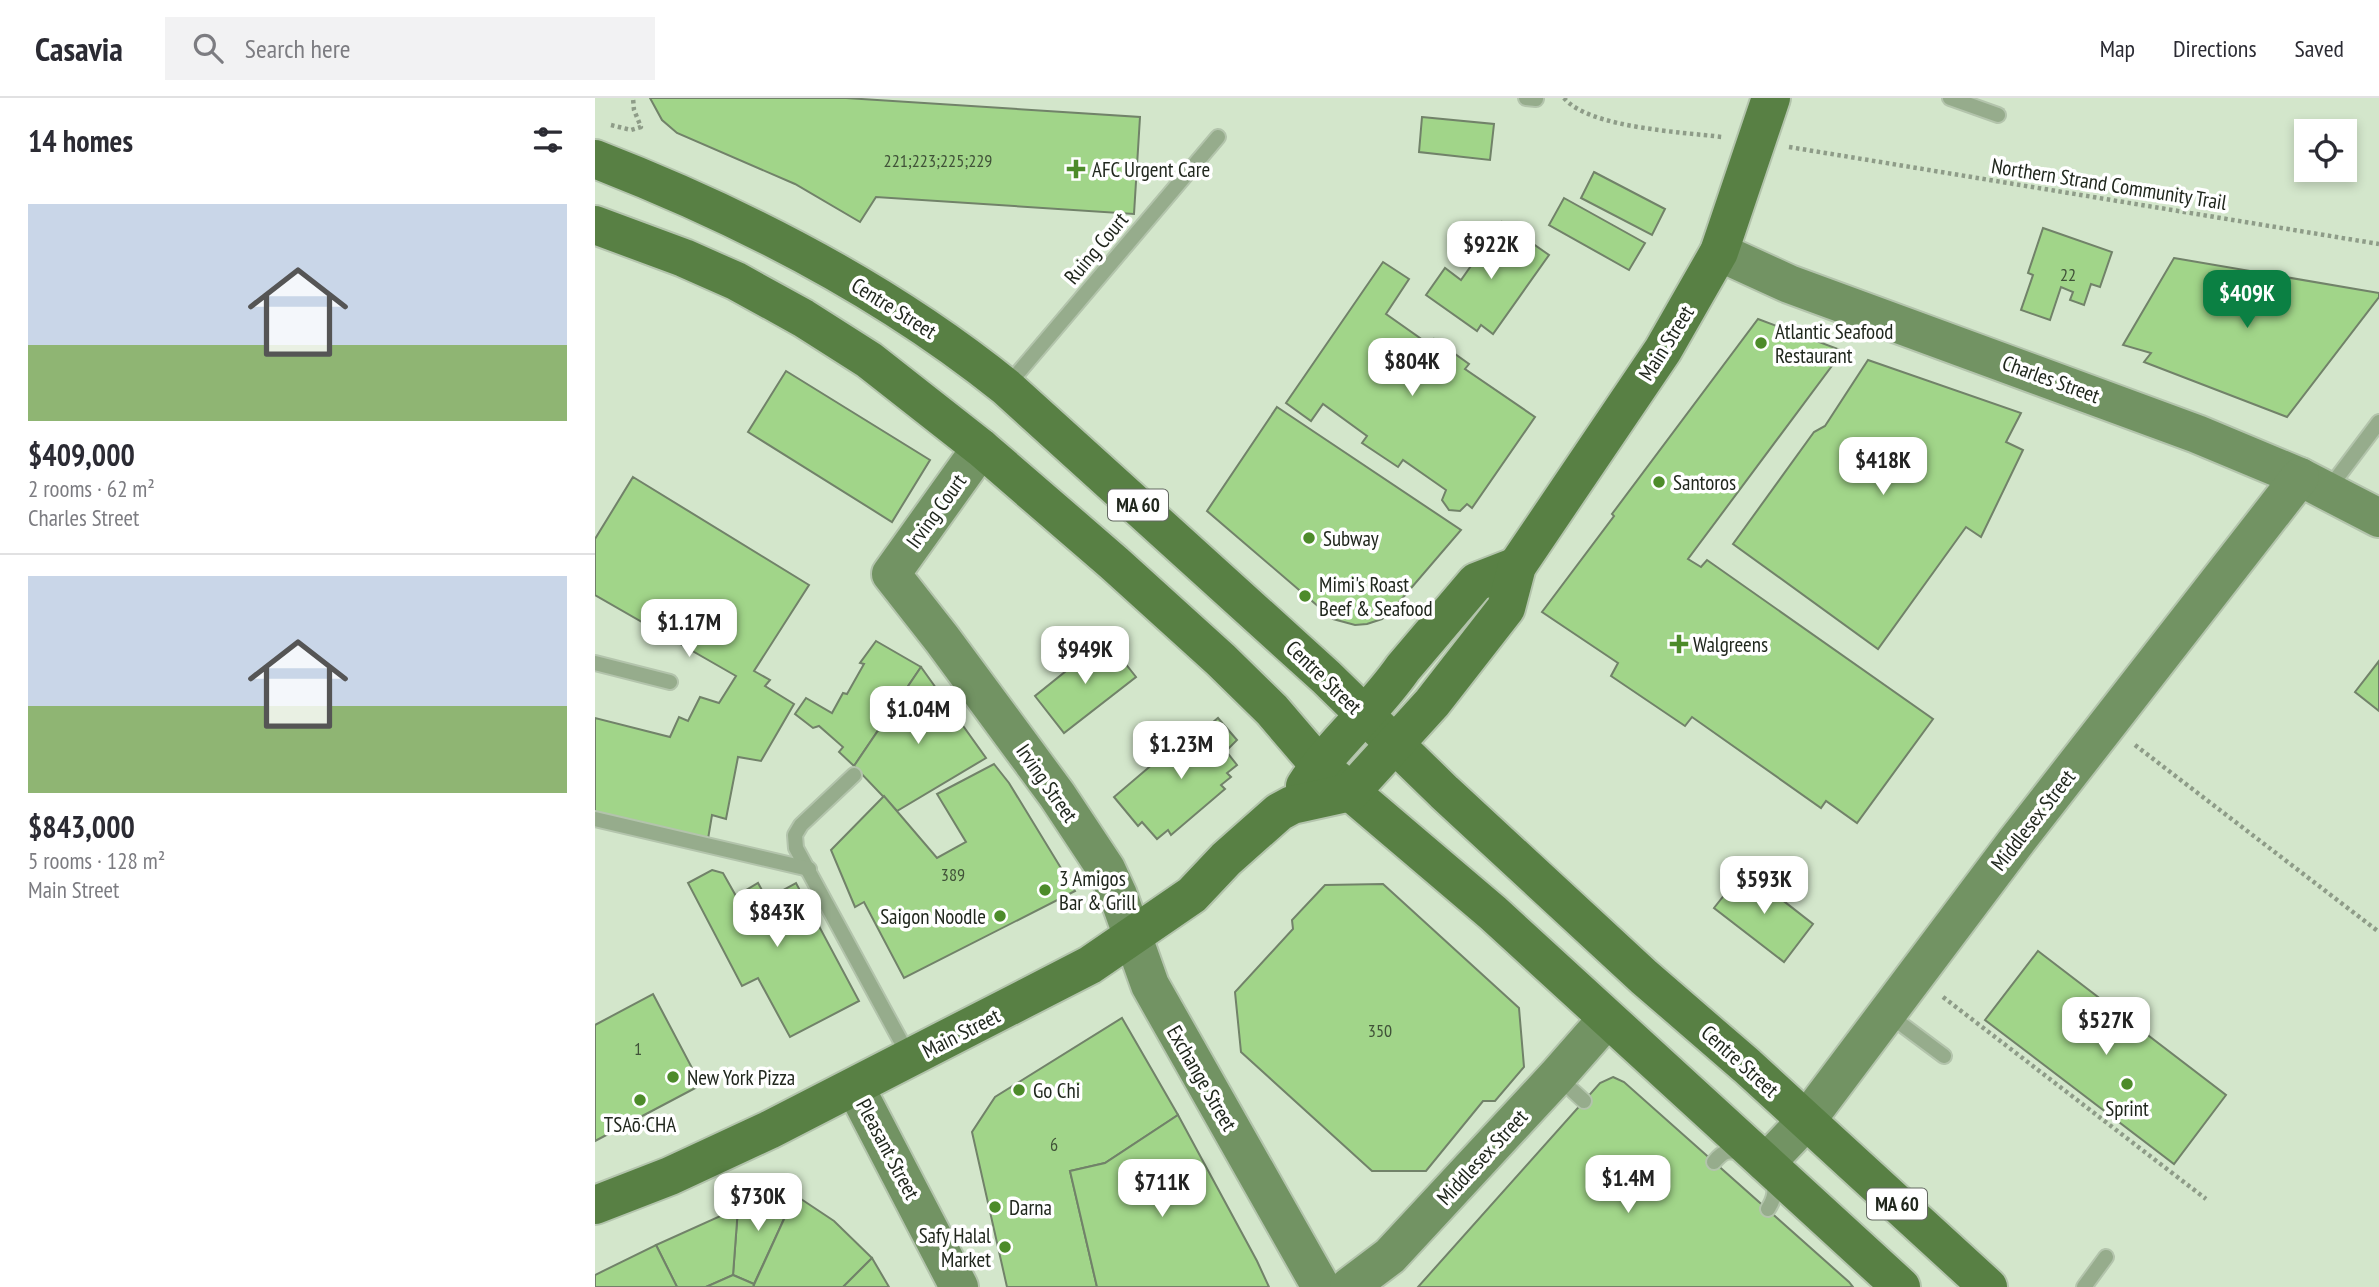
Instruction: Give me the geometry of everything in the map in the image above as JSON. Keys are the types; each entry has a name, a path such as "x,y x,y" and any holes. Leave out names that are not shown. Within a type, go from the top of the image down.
{"main road":[{"name":"Main Street","path":"595,1205 682,1170 855,1087 1090,965 1192,895 1226,859 1279,812 1292,805 1351,792 1456,675 1506,608 1517,566 1663,350 1719,252 1771,98"},
{"name":"Centre Street","path":"595,159 705,204 773,236 956,346 1006,387 1210,570 1635,968 1988,1287"},
{"name":"MA 60","path":"595,225 684,258 736,281 803,318 869,360 981,448 1221,660 1282,721 1319,765 1493,912 1901,1287"},
{"name":"Main Street","path":"1292,805 1319,765 1476,582 1517,566"}],"street":[{"name":"Charles Street","path":"1719,252 1789,284 2197,434 2313,484 2379,518"},
{"name":"Irving Court","path":"891,574 981,448"},
{"name":"Middlesex Street","path":"1766,1163 1806,1121 1886,1012 2108,724 2313,484"},
{"name":"Irving Street","path":"891,574 1057,795 1106,869 1133,937"},
{"name":"Exchange Street","path":"1133,937 1150,985 1321,1287"},
{"name":"Middlesex Street","path":"1349,1287 1390,1256 1571,1089 1607,1019"},
{"name":"Pleasant Street","path":"855,1087 959,1287"}],"lane":[{"path":"1526,98 1536,99"},
{"path":"1951,98 1998,115"},
{"name":"Ruing Court","path":"1006,387 1218,136"},
{"path":"2313,484 2379,422"},
{"path":"595,663 670,682"},
{"path":"853,775 801,825 795,835 796,848 910,1059"},
{"path":"595,819 809,869"},
{"path":"1886,1012 1944,1056"},
{"path":"1714,1161 1728,1150 1766,1163 1775,1190 1774,1199 1768,1209"},
{"path":"2084,1287 2106,1257"}],"path":[{"path":"631,130 641,127 633,98"},
{"path":"1564,98 1577,110 1607,120"},
{"name":"Northern Strand Community Trail","path":"1834,154 2379,244"},
{"path":"2108,724 2379,932"},
{"path":"1915,975 2206,1199"}],"building":[{"path":"650,98 846,98 1140,117 1134,214 876,197 860,222 795,184 677,133 662,120"},
{"path":"1422,117 1494,124 1490,160 1419,152"},
{"path":"1594,172 1665,209 1652,235 1581,198"},
{"path":"1564,198 1645,243 1629,270 1549,225"},
{"path":"1502,222 1549,255 1493,334 1481,325 1477,331 1426,295 1445,268 1461,280"},
{"path":"2043,228 2112,252 2100,287 2091,284 2084,305 2070,300 2073,292 2061,287 2050,320 2021,310 2033,275 2028,273"},
{"path":"2174,258 2379,293 2379,297 2287,417 2144,362 2151,353 2123,345"},
{"path":"1383,262 1409,279 1386,314 1430,345 1434,339 1469,364 1465,369 1535,417 1472,508 1467,504 1460,511 1449,510 1442,500 1446,490 1403,460 1398,467 1362,443 1367,436 1323,404 1311,421 1286,403"},
{"path":"1758,319 1843,351 1688,559 1701,567 1707,560 1933,719 1857,823 1826,801 1821,808 1692,717 1685,726 1611,676 1618,663 1542,612"},
{"path":"1868,360 2021,413 2006,442 2023,450 1981,537 1966,527 1878,649 1733,544 1814,432 1825,426"},
{"path":"786,371 930,460 892,522 748,432"},
{"path":"1277,407 1461,530 1382,619 1355,625 1333,619 1207,511"},
{"path":"633,477 809,585 754,671 770,680 765,686 794,704 761,761 738,757 726,819 712,815 708,839 595,813 595,718 670,737 679,717 688,721 700,697 719,703 736,676 595,595 595,539"},
{"path":"1106,639 1136,677 1064,733 1035,696"},
{"path":"876,641 921,667 854,766 839,752 843,747 819,726 813,728 795,714 806,698 832,713 843,693 847,694 864,664 860,663"},
{"path":"2379,661 2379,711 2355,692"},
{"path":"921,667 986,758 897,811 854,766"},
{"path":"1218,718 1237,740 1226,751 1237,765 1227,773 1231,777 1221,785 1225,789 1171,835 1168,830 1157,839 1142,822 1138,826 1114,797 1201,723 1206,728"},
{"path":"994,764 1009,783 1075,891 904,978 864,902 855,907 831,850 884,796 937,858 966,842 937,794"},
{"path":"712,870 723,873 736,896 758,883 767,899 796,883 859,1001 790,1037 758,978 742,986 688,883"},
{"path":"1744,870 1813,924 1784,962 1714,908"},
{"path":"1383,884 1519,1008 1524,1067 1495,1101 1483,1101 1426,1171 1372,1171 1241,1052 1235,992 1293,929 1292,920 1325,885"},
{"path":"2038,951 2226,1095 2174,1164 1985,1020"},
{"path":"653,994 701,1085 595,1141 595,1025"},
{"path":"1122,1018 1178,1115 1105,1163 1070,1171 1097,1287 1007,1287 972,1132 995,1097"},
{"path":"1613,1077 1624,1082 1853,1287 1418,1287 1600,1083"},
{"path":"1178,1115 1269,1287 1097,1287 1070,1171 1105,1163"},
{"path":"785,1192 795,1195 754,1284 733,1275 738,1208 768,1194"},
{"path":"795,1195 834,1221 872,1258 843,1287 753,1287"},
{"path":"738,1208 733,1275 706,1287 677,1287 656,1245"},
{"path":"656,1245 677,1287 595,1287 595,1275"},
{"path":"872,1258 889,1287 843,1287"},
{"path":"733,1275 754,1284 753,1287 706,1287"}],"place":[{"name":"AFC Urgent Care","path":"1076,169"},
{"name":"Atlantic Seafood Restaurant","path":"1761,343"},
{"name":"Santoros","path":"1659,482"},
{"name":"Subway","path":"1309,538"},
{"name":"Mimi's Roast Beef & Seafood","path":"1305,596"},
{"name":"Walgreens","path":"1679,644"},
{"name":"3 Amigos Bar & Grill","path":"1045,890"},
{"name":"Saigon Noodle","path":"1000,916"},
{"name":"New York Pizza","path":"673,1077"},
{"name":"Sprint","path":"2127,1084"},
{"name":"Go Chi","path":"1019,1090"},
{"name":"TSAō·CHA","path":"640,1100"},
{"name":"Darna","path":"995,1207"},
{"name":"Safy Halal Market","path":"1005,1247"}]}
